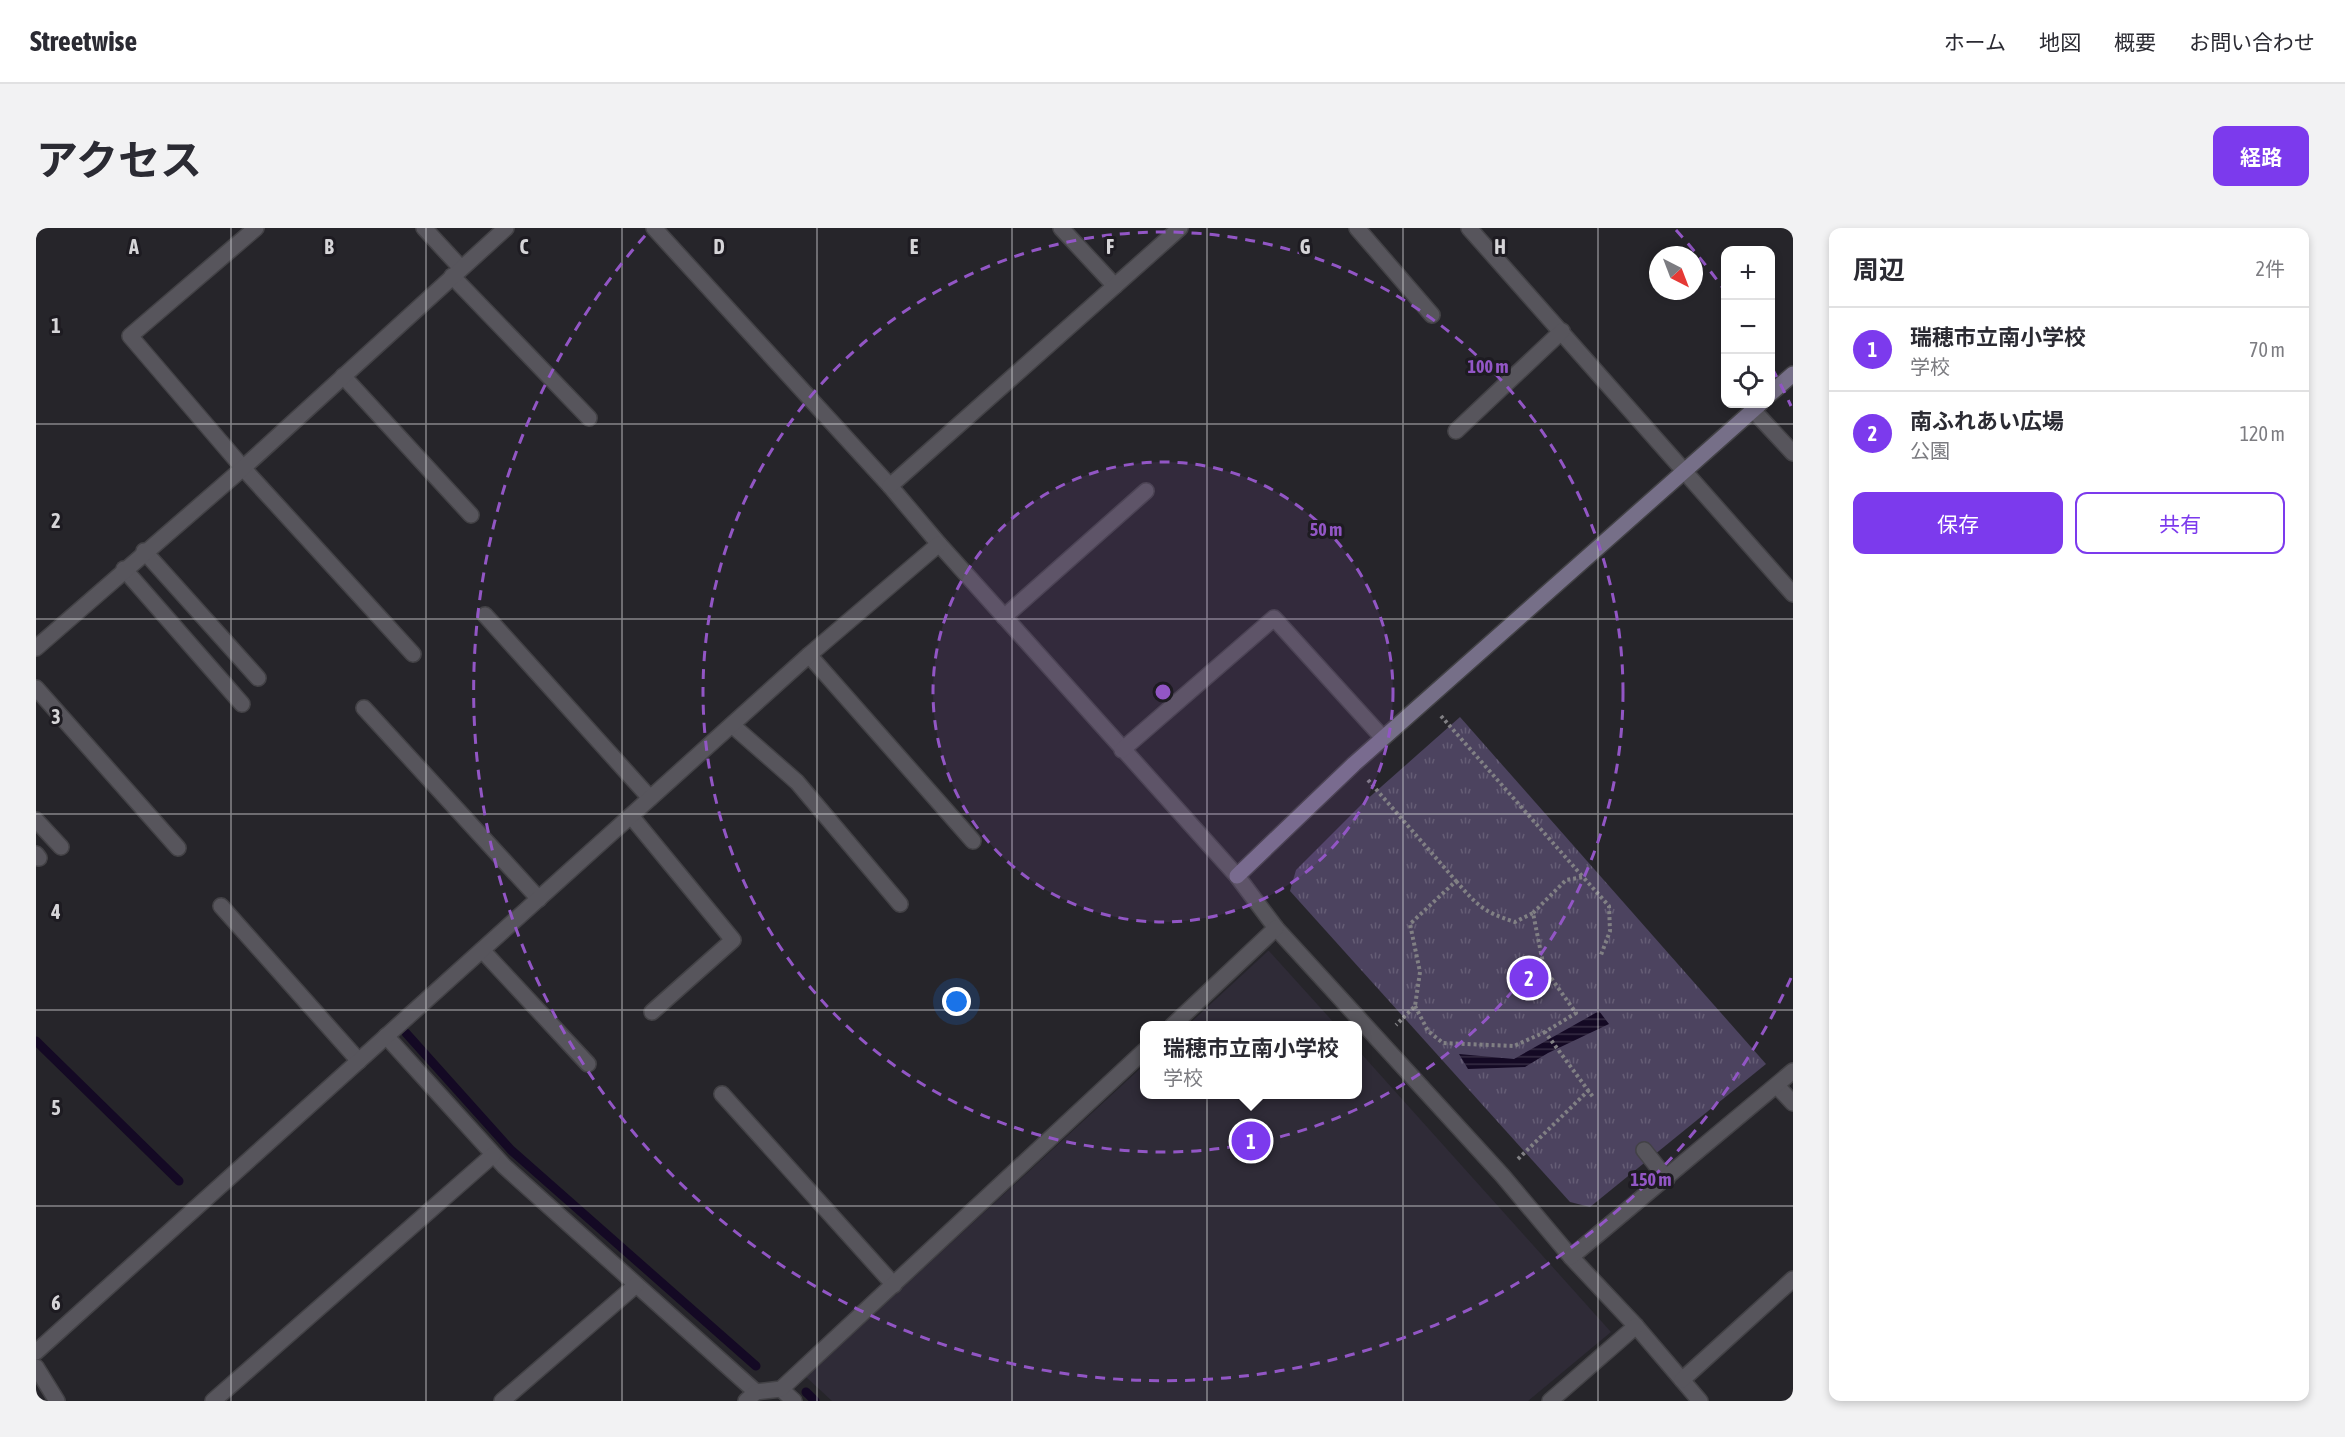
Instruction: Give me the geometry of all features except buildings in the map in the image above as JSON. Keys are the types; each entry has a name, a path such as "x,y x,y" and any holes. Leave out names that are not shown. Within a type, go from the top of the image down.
{"street":[{"path":"256,228 130,336 243,468 413,654"},
{"path":"424,228 457,272 589,418"},
{"path":"36,648 144,551 243,468 506,228"},
{"path":"654,228 890,486 1122,750 1237,876 1276,928 1360,1021"},
{"path":"1061,228 1115,286"},
{"path":"890,486 1180,228"},
{"path":"1357,228 1432,315"},
{"path":"1469,228 1793,594"},
{"path":"1456,431 1562,331"},
{"path":"1775,390 1793,374"},
{"path":"343,376 471,515"},
{"path":"1237,876 1354,764 1755,408"},
{"path":"1759,408 1793,453"},
{"path":"1004,617 1146,491"},
{"path":"36,1352 809,655 939,544"},
{"path":"144,551 258,678"},
{"path":"124,569 242,704"},
{"path":"485,615 650,798"},
{"path":"1122,750 1274,618 1383,738"},
{"path":"809,655 972,841"},
{"path":"36,688 178,848"},
{"path":"364,708 539,899"},
{"path":"732,724 797,782 900,904"},
{"path":"631,816 733,940 652,1012"},
{"path":"36,820 61,847"},
{"path":"220,906 358,1061"},
{"path":"1177,1021 1276,928"},
{"path":"482,950 588,1064"},
{"path":"1362,1023 1502,1175 1571,1257 1636,1326 1700,1401"},
{"path":"386,1036 493,1155 636,1285 751,1396 782,1389 1140,1055"},
{"path":"1571,1257 1667,1179 1793,1071"},
{"path":"1777,1086 1793,1103"},
{"path":"722,1094 894,1285"},
{"path":"1644,1150 1667,1179"},
{"path":"213,1401 493,1155"},
{"path":"1682,1380 1793,1279"},
{"path":"502,1401 636,1285"},
{"path":"1550,1401 1636,1326"},
{"path":"36,1367 57,1401"},
{"path":"782,1389 794,1401"}],"path":[{"path":"1427,699 1609,906 1610,931 1601,955"},
{"path":"1354,764 1479,907 1515,922 1533,913 1566,880 1583,877"},
{"path":"1456,881 1410,924 1420,972 1415,1006 1428,1031 1443,1043 1514,1046 1545,1032 1576,1013 1544,968 1533,913"},
{"path":"1378,1041 1415,1006"},
{"path":"1545,1032 1593,1097"},
{"path":"1502,1175 1588,1090"}],"shaded area":[{"path":"1268,951 1332,1021 1192,1021"},
{"path":"1599,1011 1609,1024 1548,1053 1525,1067 1468,1069 1459,1054 1514,1059"},
{"path":"1362,1054 1611,1332 1528,1401 832,1401 806,1377 1140,1069 1140,1099 1362,1099"}],"green space":[{"path":"1460,717 1766,1064 1590,1207 1570,1202 1290,891 1296,870 1364,802"}],"waterway":[{"path":"406,1033 511,1150 756,1366"},
{"path":"36,1041 179,1181"},
{"path":"806,1392 815,1401"}],"place":[{"name":"南ふれあい広場","path":"1529,978"},
{"name":"瑞穂市立南小学校","path":"1251,1141"}]}
